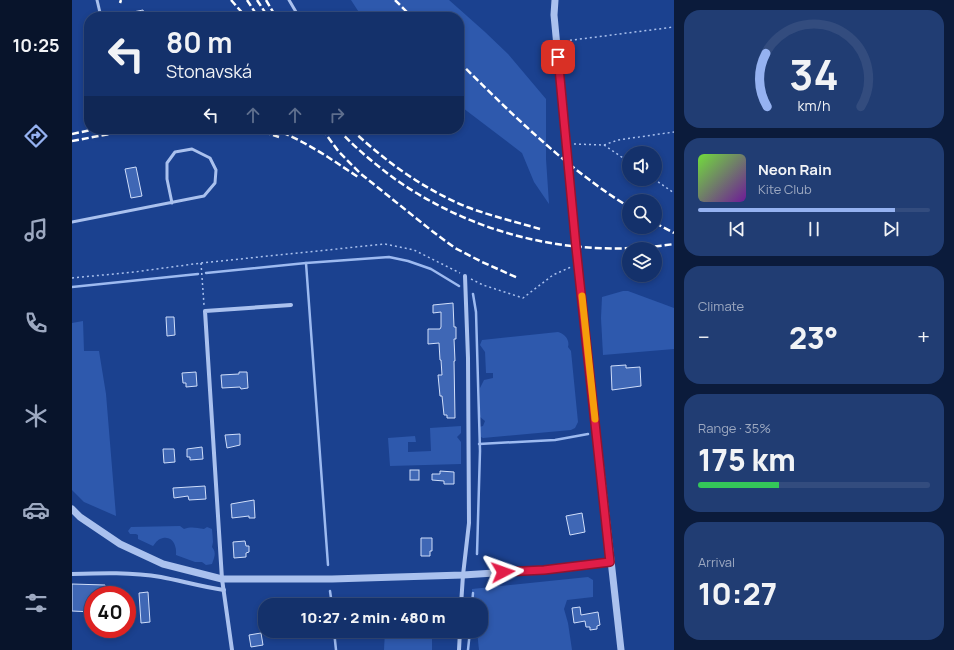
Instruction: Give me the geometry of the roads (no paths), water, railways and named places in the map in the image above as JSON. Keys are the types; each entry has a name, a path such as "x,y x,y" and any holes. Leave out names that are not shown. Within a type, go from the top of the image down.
{"street":[{"path":"555,0 554,15 578,265 621,650"},
{"path":"461,598 469,523 466,276"},
{"path":"232,650 222,579 205,311 292,305"},
{"path":"72,509 80,517 120,544 163,564 222,579 332,579 463,575 544,570 610,562"},
{"path":"72,574 119,573 160,577 203,587 224,590"},
{"path":"459,650 460,638"}],"lane":[{"path":"97,0 100,12"},
{"path":"289,0 296,12"},
{"path":"72,222 172,203 204,196 215,182 216,170 210,158 192,150 175,152 167,163 167,179 172,203"}],"waterway":[{"path":"206,273 306,263 389,257 408,261 431,269 459,286"},
{"path":"306,263 328,565"},
{"path":"72,287 198,274"},
{"path":"473,294 476,312 480,451 477,554"},
{"path":"479,444 555,440 588,434"},
{"path":"330,591 331,598"},
{"path":"473,593 473,598"},
{"path":"335,638 336,650"},
{"path":"468,650 469,638"}],"railway":[{"path":"231,0 242,12"},
{"path":"247,0 255,12"},
{"path":"257,0 265,12"},
{"path":"266,0 273,12"},
{"path":"395,0 407,12"},
{"path":"464,67 519,120 562,158 622,202"},
{"path":"72,134 84,132"},
{"path":"72,141 109,134"},
{"path":"270,134 279,137"},
{"path":"286,134 306,144 358,177"},
{"path":"326,134 339,152 361,174 432,231 455,248 518,278"},
{"path":"343,134 365,156 380,168 426,199 493,229 564,245 600,248 637,248 674,244"},
{"path":"357,134 391,163 435,192 467,207 540,229"},
{"path":"662,227 674,233"}]}
